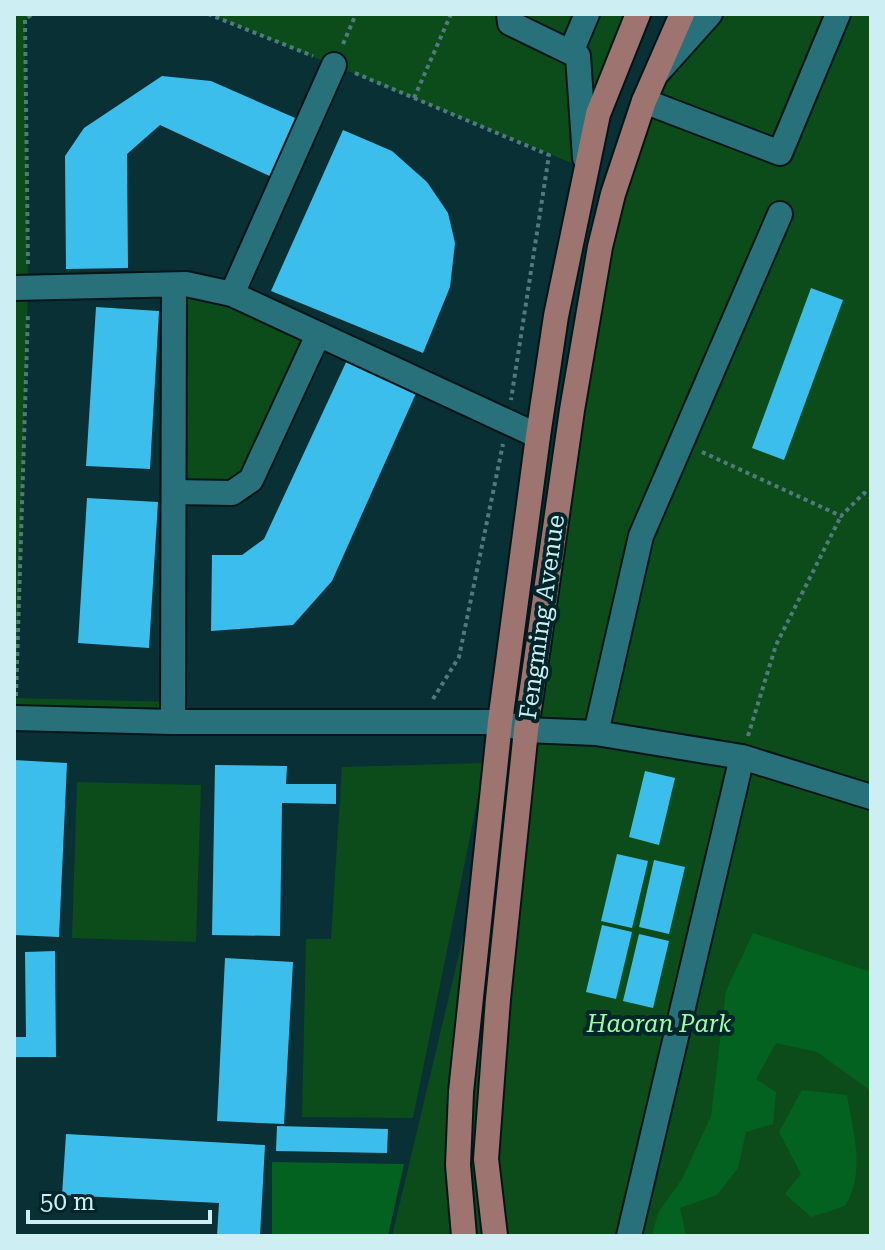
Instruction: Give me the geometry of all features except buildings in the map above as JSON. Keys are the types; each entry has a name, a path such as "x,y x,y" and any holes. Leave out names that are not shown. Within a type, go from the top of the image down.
{"main road":[{"name":"Fengming Avenue","path":"464,1236 458,1165 461,1092 500,722 538,436 556,316 598,114 638,14"},
{"name":"Fengming Avenue","path":"495,1236 486,1159 498,999 526,730 572,410 597,261 613,194 644,101 682,14"}],"street":[{"path":"509,14 510,23 578,56 586,169"},
{"path":"571,52 587,14"},
{"path":"656,74 710,14"},
{"path":"644,101 780,153 838,14"},
{"path":"232,294 334,65"},
{"path":"596,733 641,536 780,214"},
{"path":"21,288 186,284 232,294 538,436"},
{"path":"173,722 174,285"},
{"path":"174,492 232,493 251,480 318,335"},
{"path":"14,718 173,722 500,722 526,730 596,733 742,757 871,797"},
{"path":"629,1236 742,757"}],"path":[{"path":"21,288 25,19 33,14"},
{"path":"334,65 356,14"},
{"path":"414,98 451,14"},
{"path":"681,443 841,516"},
{"path":"742,757 776,645 841,516 864,493 871,498"}],"green space":[{"path":"14,14 33,14 25,20 28,288 16,698 173,702 173,722 14,718"},
{"path":"209,14 638,14 586,169"},
{"name":"Haoran Park","path":"681,14 871,14 871,1236 392,1236 515,719 614,208"},
{"path":"174,285 318,335 251,480 174,492"},
{"path":"485,763 413,1118 302,1117 306,939 331,939 342,767"},
{"path":"77,782 201,785 196,942 72,938"},
{"path":"753,933 871,972 871,1091 817,1052 776,1043 756,1079 776,1092 773,1124 746,1132 738,1168 717,1195 680,1208 686,1236 652,1236 658,1213 682,1179 711,1116 726,991"},
{"path":"802,1090 847,1095 855,1137 855,1180 845,1206 811,1217 785,1194 801,1174 779,1132"},
{"path":"272,1162 404,1164 388,1236 272,1236"}]}
